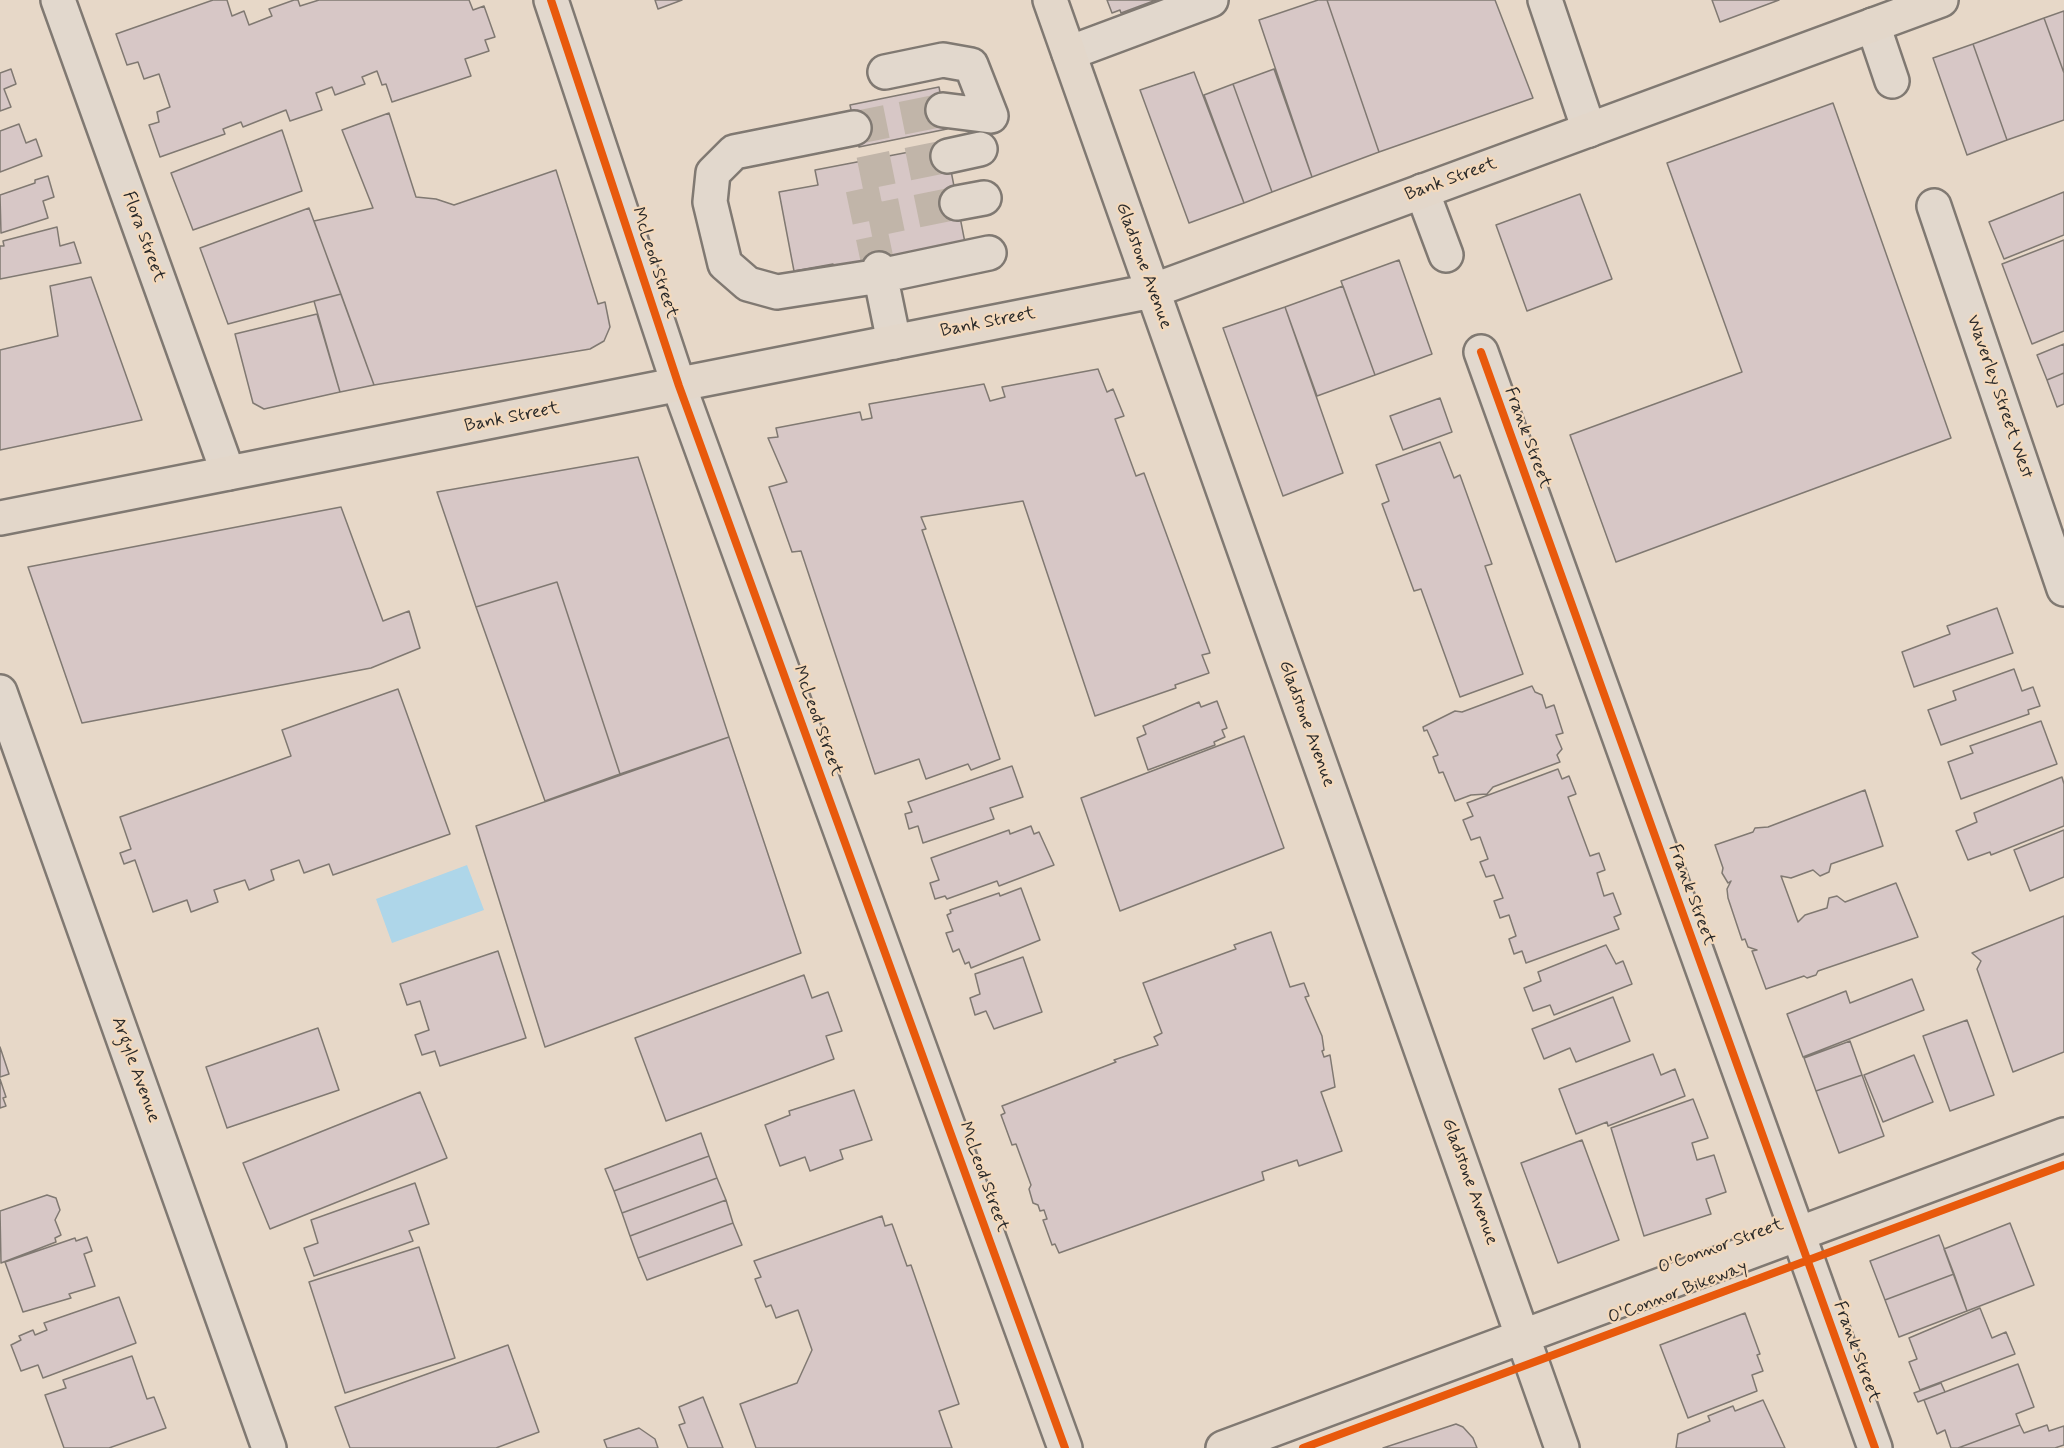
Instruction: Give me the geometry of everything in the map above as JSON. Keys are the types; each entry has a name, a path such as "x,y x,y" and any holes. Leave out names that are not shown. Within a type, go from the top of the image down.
{"main road":[{"name":"Gladstone Avenue","path":"1050,0 1562,1448"},
{"name":"Bank Street","path":"0,518 1152,291 1941,0"},
{"name":"O'Connor Street","path":"1223,1448 2064,1135"}],"street":[{"name":"Flora Street","path":"58,0 228,473"},
{"name":"McLeod Street","path":"550,0 679,386 1065,1448"},
{"path":"1069,53 1211,0"},
{"path":"1545,0 1589,129"},
{"path":"1873,25 1892,81"},
{"path":"885,72 943,60 971,65 991,116 943,110"},
{"path":"854,128 734,152 712,173 710,202 725,264 748,284 777,292 989,254"},
{"path":"948,156 980,149"},
{"path":"1422,191 1446,255"},
{"name":"Waverley Street West","path":"1934,206 2064,589"},
{"path":"880,272 894,342"},
{"name":"Frank Street","path":"1480,352 1875,1448"},
{"name":"Argyle Avenue","path":"0,692 269,1448"}],"water":[{"path":"467,865 484,910 392,943 376,899"}],"building":[{"path":"213,0 227,0 232,16 244,11 249,25 272,16 269,9 294,0 298,0 300,6 319,0 469,0 473,10 484,6 495,37 485,40 489,51 465,59 471,76 392,102 386,84 382,85 377,71 362,77 365,84 335,95 332,87 316,93 322,110 290,121 286,110 243,127 241,122 223,129 225,134 160,157 149,125 159,122 157,112 170,107 159,74 144,79 138,62 127,65 116,34"},
{"path":"655,0 682,0 658,9"},
{"path":"1107,0 1156,0 1121,13 1120,10 1112,13"},
{"path":"1318,0 1327,0 1379,152 1312,177 1259,20"},
{"path":"1327,0 1495,0 1533,98 1379,152"},
{"path":"1712,0 1779,0 1720,22"},
{"path":"2064,11 2064,73 2044,18"},
{"path":"2044,18 2064,73 2064,120 2007,140 1973,44"},
{"path":"1973,44 2007,140 1967,155 1933,58"},
{"path":"11,69 16,84 4,89 11,107 0,111 0,73"},
{"path":"1274,69 1312,177 1272,192 1233,84"},
{"path":"1194,72 1244,203 1189,223 1140,90"},
{"path":"1233,84 1272,192 1244,203 1204,95"},
{"path":"939,87 947,129 859,147 850,105"},
{"path":"1833,103 1951,438 1616,562 1570,435 1742,372 1667,163"},
{"path":"389,113 416,197 436,199 454,205 556,170 598,304 605,302 610,327 604,341 590,349 374,385 314,221 373,208 342,130"},
{"path":"19,124 26,143 36,139 42,156 0,172 0,131"},
{"path":"282,130 302,191 193,230 171,173"},
{"path":"946,145 967,253 836,278 833,264 794,271 779,192 818,185 815,170"},
{"path":"48,176 54,197 43,201 48,218 1,233 0,195"},
{"path":"2064,192 2064,235 2004,259 1989,222"},
{"path":"1580,194 1612,279 1527,311 1496,225"},
{"path":"309,208 341,294 228,324 200,248"},
{"path":"57,227 60,246 74,242 81,263 0,279 0,246 4,246 3,241"},
{"path":"2064,240 2064,331 2032,344 2002,264"},
{"path":"1399,260 1432,354 1375,375 1341,281"},
{"path":"91,277 142,420 0,450 0,350 58,336 50,286"},
{"path":"1343,286 1375,375 1317,396 1285,307"},
{"path":"341,294 374,385 340,392 314,301"},
{"path":"1285,307 1343,473 1283,496 1223,328"},
{"path":"317,314 340,392 264,409 253,403 235,334"},
{"path":"2064,344 2064,373 2047,380 2037,355"},
{"path":"1098,369 1107,392 1113,389 1124,416 1115,419 1136,476 1144,473 1210,653 1202,655 1209,673 1175,685 1176,688 1095,716 1023,501 921,517 926,529 922,530 1000,759 971,770 968,764 926,779 919,759 875,774 801,551 792,552 769,487 787,482 768,438 778,437 776,428 860,412 862,420 872,418 869,404 984,384 990,401 1005,397 1002,387"},
{"path":"2064,373 2064,404 2057,407 2047,380"},
{"path":"1440,398 1452,432 1403,450 1390,416"},
{"path":"1440,442 1454,478 1460,475 1492,564 1485,566 1523,674 1460,697 1421,589 1414,591 1382,504 1389,501 1376,465"},
{"path":"638,457 729,737 620,774 557,582 476,607 437,492"},
{"path":"341,507 383,621 409,611 420,648 371,668 82,723 28,567"},
{"path":"557,582 620,774 545,801 476,607"},
{"path":"1997,608 2013,653 1914,687 1902,652 1950,634 1947,626"},
{"path":"2014,669 2022,691 2033,687 2040,706 2028,710 2029,714 1941,745 1928,710 1956,700 1953,691"},
{"path":"1532,686 1535,692 1542,695 1546,708 1554,705 1563,733 1556,735 1562,749 1557,755 1560,762 1493,787 1487,794 1471,795 1455,801 1443,772 1439,773 1433,757 1438,755 1427,730 1424,731 1423,727 1455,711 1462,712"},
{"path":"398,689 450,834 333,875 329,864 304,873 299,860 271,870 274,880 249,890 245,880 214,890 218,902 191,912 187,900 153,912 135,860 124,864 120,853 131,849 120,817 291,756 282,730"},
{"path":"1217,701 1227,728 1222,730 1225,737 1214,742 1215,745 1148,770 1137,738 1146,734 1143,726 1199,702 1201,707"},
{"path":"2041,721 2057,764 1961,799 1948,762 1973,753 1970,746"},
{"path":"1244,736 1284,848 1120,911 1081,798"},
{"path":"729,737 801,953 545,1047 476,826"},
{"path":"1012,766 1023,797 990,808 994,819 923,843 918,826 909,829 905,814 912,812 908,802"},
{"path":"1558,769 1562,779 1569,776 1576,794 1568,797 1590,856 1599,853 1605,870 1597,873 1604,896 1613,893 1621,914 1614,917 1619,929 1526,963 1522,951 1514,954 1509,939 1516,936 1509,915 1500,918 1494,901 1503,898 1494,875 1486,877 1480,862 1488,859 1480,837 1471,840 1463,820 1473,816 1467,803"},
{"path":"2062,777 2064,826 1991,855 1990,852 1968,860 1956,831 1977,822 1974,813"},
{"path":"1865,790 1883,846 1831,864 1829,872 1820,876 1813,870 1791,878 1781,876 1798,922 1805,915 1827,908 1829,898 1837,896 1845,902 1896,883 1918,937 1818,971 1816,975 1807,978 1804,976 1766,989 1752,951 1757,950 1748,947 1745,939 1742,940 1728,898 1727,889 1731,881 1728,883 1722,873 1723,868 1715,845 1753,832 1755,828 1768,827"},
{"path":"1031,826 1034,834 1039,832 1054,865 999,886 997,881 947,899 945,896 935,899 930,883 939,880 931,858 1009,830 1010,834"},
{"path":"2064,830 2064,877 2030,891 2014,850"},
{"path":"1021,888 1040,940 971,968 969,962 965,964 959,949 953,952 946,933 953,931 947,915 951,913 950,910"},
{"path":"2064,916 2064,1052 2013,1072 1977,969 1981,961 1972,953"},
{"path":"1271,932 1290,987 1304,983 1309,996 1305,997 1322,1036 1324,1057 1330,1055 1335,1087 1321,1092 1342,1151 1299,1166 1297,1160 1262,1172 1264,1180 1059,1253 1055,1244 1052,1245 1043,1220 1047,1219 1044,1210 1040,1211 1038,1205 1033,1203 1029,1189 1031,1185 1016,1144 1012,1145 1001,1115 1005,1113 1002,1106 1116,1062 1114,1060 1158,1045 1154,1037 1162,1033 1143,983 1236,949 1234,945"},
{"path":"1606,945 1616,964 1623,961 1632,984 1554,1015 1550,1005 1533,1011 1524,988 1541,981 1538,972"},
{"path":"498,951 526,1038 440,1066 435,1051 422,1055 415,1035 429,1030 420,1001 407,1005 400,984"},
{"path":"1023,957 1042,1012 994,1029 986,1011 975,1015 970,998 980,994 975,974"},
{"path":"804,975 812,998 828,992 842,1031 826,1036 834,1059 666,1121 635,1038"},
{"path":"1912,979 1924,1010 1803,1057 1787,1014 1846,991 1850,1003"},
{"path":"1613,997 1630,1041 1576,1062 1570,1048 1544,1059 1532,1029"},
{"path":"1967,1020 1994,1095 1950,1111 1923,1036"},
{"path":"318,1028 339,1090 227,1128 206,1067"},
{"path":"1850,1041 1862,1075 1816,1091 1804,1058"},
{"path":"0,1047 9,1074 0,1077"},
{"path":"1653,1054 1661,1075 1675,1069 1685,1096 1608,1126 1607,1122 1576,1134 1559,1089"},
{"path":"1914,1055 1933,1102 1883,1122 1864,1075"},
{"path":"1862,1075 1884,1136 1839,1153 1816,1091"},
{"path":"0,1079 6,1097 3,1098 6,1106 0,1108"},
{"path":"854,1090 872,1140 840,1150 843,1159 810,1171 805,1157 780,1166 765,1125 790,1115 789,1111"},
{"path":"420,1092 447,1158 270,1229 243,1163"},
{"path":"1693,1099 1708,1138 1692,1143 1697,1160 1714,1155 1726,1192 1706,1199 1711,1214 1644,1236 1611,1128"},
{"path":"701,1133 709,1156 614,1191 605,1169"},
{"path":"1582,1140 1619,1240 1558,1263 1521,1163"},
{"path":"709,1156 717,1178 622,1213 614,1191"},
{"path":"717,1178 726,1200 630,1236 622,1213"},
{"path":"415,1183 429,1224 409,1231 413,1241 314,1276 304,1248 318,1243 311,1220"},
{"path":"47,1195 56,1198 60,1210 55,1220 61,1235 55,1238 56,1242 1,1263 0,1211"},
{"path":"726,1200 733,1223 638,1258 630,1236"},
{"path":"882,1216 885,1226 892,1224 907,1266 911,1265 959,1404 939,1411 952,1448 756,1448 740,1404 797,1383 812,1350 798,1310 776,1318 771,1305 766,1307 755,1279 761,1277 754,1261"},
{"path":"733,1223 742,1245 647,1280 638,1258"},
{"path":"2010,1223 2034,1285 1967,1311 1944,1249"},
{"path":"1939,1235 1954,1274 1885,1300 1870,1261"},
{"path":"87,1237 92,1251 84,1254 95,1286 69,1294 71,1298 23,1312 5,1262 75,1238 76,1241"},
{"path":"419,1247 455,1358 345,1393 309,1282"},
{"path":"1954,1274 1967,1311 1899,1337 1885,1300"},
{"path":"119,1297 136,1343 43,1378 38,1365 21,1371 11,1345 21,1340 19,1336 33,1330 35,1335 47,1330 44,1323"},
{"path":"1980,1308 1992,1338 2006,1332 2015,1354 1920,1390 1909,1362 1917,1359 1909,1338"},
{"path":"1745,1313 1760,1354 1757,1355 1763,1371 1752,1375 1757,1391 1688,1418 1660,1345"},
{"path":"508,1345 539,1432 496,1448 350,1448 335,1407"},
{"path":"132,1356 147,1399 154,1397 166,1428 109,1448 64,1448 45,1395 66,1388 63,1380"},
{"path":"2018,1364 2034,1407 2016,1414 2020,1425 1958,1448 1951,1448 1945,1430 1937,1434 1924,1400"},
{"path":"1941,1383 1945,1392 1918,1402 1914,1393"},
{"path":"703,1397 723,1448 688,1448 679,1425 685,1423 679,1407"},
{"path":"1763,1400 1785,1448 1676,1448 1678,1434 1710,1421 1708,1416 1733,1406 1735,1411"},
{"path":"1456,1424 1463,1427 1473,1438 1477,1448 1383,1448"},
{"path":"2020,1425 2024,1433 2047,1425 2049,1431 2064,1426 2064,1445 2055,1448 1958,1448"},
{"path":"639,1428 655,1439 658,1448 607,1448 604,1440"}],"tunnel":[{"path":"854,128 943,110"},
{"path":"879,269 859,174 948,156"},
{"path":"869,221 957,203"}],"cycle path":[{"path":"551,0 679,386 1065,1448"},
{"path":"1481,352 1875,1448"},
{"name":"O'Connor Bikeway","path":"1303,1448 2064,1165"}]}
